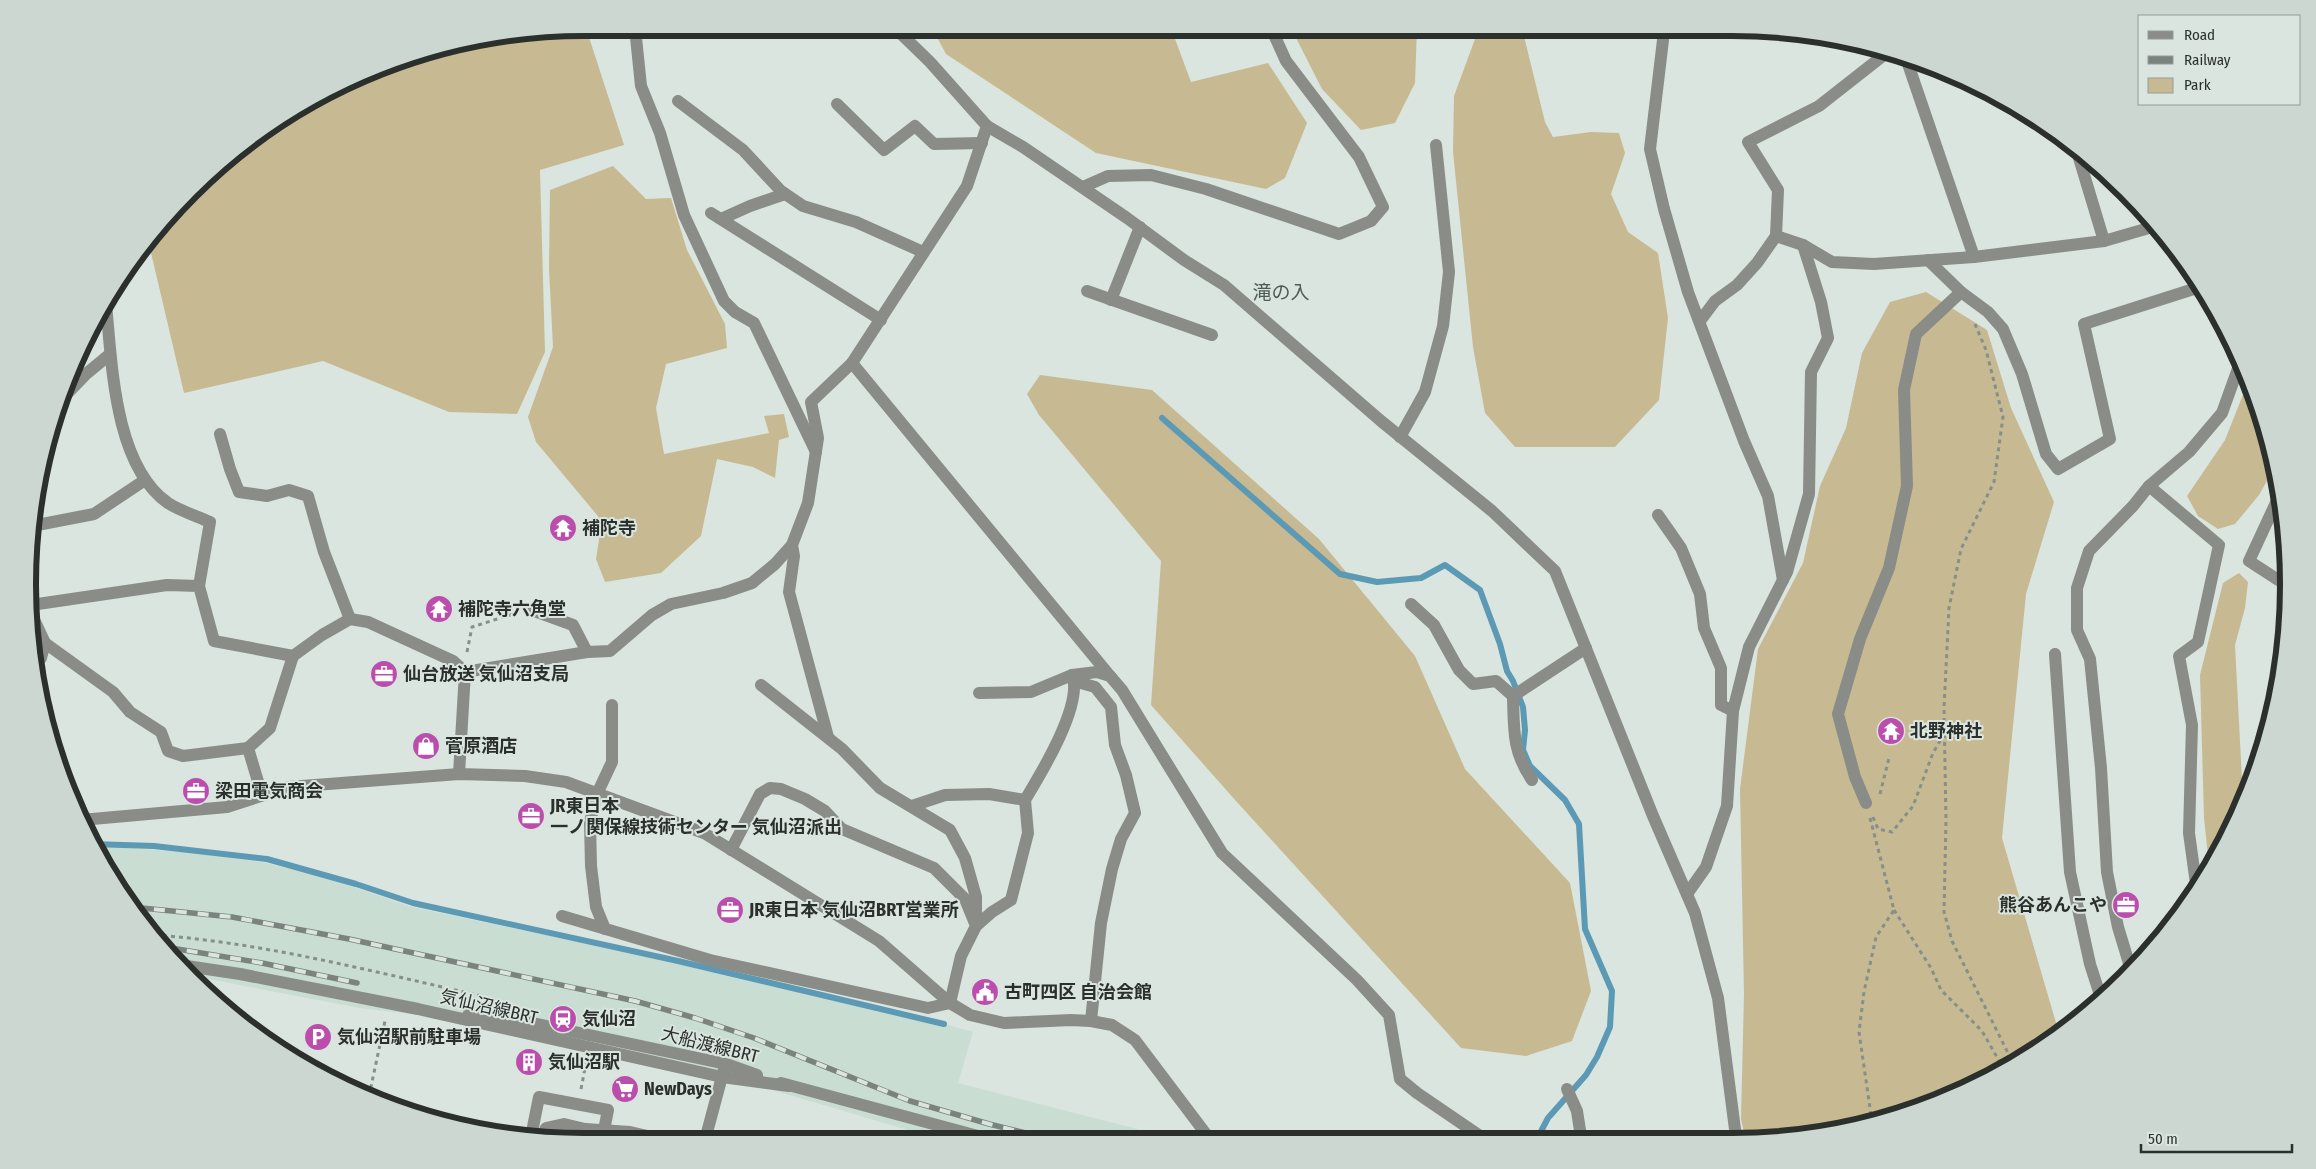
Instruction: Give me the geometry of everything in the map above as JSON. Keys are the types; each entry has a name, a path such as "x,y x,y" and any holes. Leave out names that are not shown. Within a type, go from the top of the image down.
{"street":[{"path":"636,36 641,86 660,134 684,215 724,300 735,312 754,323 816,452"},
{"path":"903,36 930,62 987,126 1023,147 1083,187 1184,260 1224,285 1400,437 1492,511 1555,571 1653,816 1695,913 1718,998 1735,1133"},
{"path":"1083,187 1108,176 1151,175 1206,189 1339,234 1371,221 1383,207 1358,157 1286,61 1275,36"},
{"path":"1663,36 1650,149 1664,209 1688,292 1744,441 1768,496 1783,580"},
{"path":"1700,320 1715,301 1737,285 1757,263 1776,236 1778,190 1748,142 1818,106 1881,57"},
{"path":"1908,65 1974,257"},
{"path":"678,101 743,150 785,194 803,206 856,222 923,252"},
{"path":"837,104 884,150 915,126 934,144 982,143"},
{"path":"465,672 587,652 610,651 652,615 671,604 723,593 752,584 775,564 792,545 808,503 818,438 811,402 852,363 967,186 987,126"},
{"path":"1400,437 1425,392 1444,317 1449,272 1436,145"},
{"path":"2080,162 2104,241"},
{"path":"785,194 716,216 881,320"},
{"path":"1111,300 1140,227"},
{"path":"1776,236 1803,245 1832,262 1874,264 1974,257 2104,241 2148,228"},
{"path":"1687,894 1706,868 1727,806 1733,712 1749,647 1787,572 1809,494 1811,372 1828,338 1821,302 1803,245"},
{"path":"1928,260 1961,292 1988,312 2003,329 2022,374 2046,454 2058,469 2110,439 2084,324 2193,289"},
{"path":"1086,291 1212,335"},
{"path":"1866,803 1855,777 1838,714 1860,639 1889,568 1907,486 1904,390 1916,334 1961,292"},
{"path":"107,316 109,355 120,418 134,457 145,480 168,503 210,522 199,586 214,641 293,656"},
{"path":"73,387 109,355"},
{"path":"852,363 1122,690 1222,853 1357,980 1389,1015 1400,1079 1417,1093 1476,1133"},
{"path":"2129,962 2118,927 2107,872 2101,768 2090,658 2077,630 2077,588 2089,551 2133,506 2149,486 2189,452 2222,413 2237,372"},
{"path":"220,434 239,492 267,496 289,490 308,496 324,552 350,619"},
{"path":"40,525 94,514 145,480"},
{"path":"2149,486 2219,545 2198,642 2179,656 2192,726 2189,833 2195,876"},
{"path":"2274,507 2249,561 2280,581"},
{"path":"1658,515 1681,548 1700,594 1704,628 1721,668 1721,705 1733,712"},
{"path":"792,545 794,556 789,592 828,737"},
{"path":"37,604 168,585 199,586"},
{"path":"1411,604 1434,625 1459,670 1473,684 1496,681 1517,693"},
{"path":"529,609 573,625 587,652"},
{"path":"38,628 45,643 113,692 130,712 161,732 168,751 184,756 248,748 270,728 293,656 322,635 350,619 368,622 453,661 465,672"},
{"path":"41,657 45,643"},
{"path":"1517,693 1586,648"},
{"path":"2055,654 2070,872 2090,964 2099,991"},
{"path":"459,774 465,672"},
{"path":"979,693 1031,692 1098,672 1110,676"},
{"path":"950,1003 961,956 976,926 992,912 1011,900 1028,833 1025,800 1056,746 1072,704 1073,678"},
{"path":"1073,678 1095,687 1110,707 1115,745 1126,775 1134,813 1121,839 1112,869 1101,922 1091,1021"},
{"path":"760,685 842,749 880,788 950,830 964,858 976,897 976,926"},
{"path":"1517,693 1515,746 1521,765 1532,780"},
{"path":"605,929 596,907 591,866 590,822 597,794 612,762 612,705"},
{"path":"248,748 262,796"},
{"path":"89,819 227,807 289,787 459,774 525,776 566,782 704,832 879,941 950,1003 970,1015 1004,1023 1091,1021 1112,1025 1135,1040 1205,1133"},
{"path":"731,850 760,794 770,788 781,789 805,799 824,810 842,829 934,868 966,899 976,926"},
{"path":"912,806 945,794 989,794 1025,800"},
{"path":"562,916 710,960 928,1008 950,1003"},
{"name":"気仙沼線BRT","path":"192,967 240,974 418,1009"},
{"name":"大船渡線BRT","path":"418,1009 499,1016 724,1071"},
{"path":"707,1133 724,1071 789,1086 966,1133"},
{"path":"1567,1089 1577,1111 1580,1133"},
{"path":"532,1130 539,1097 608,1110 604,1133"},
{"path":"544,1131 546,1128 564,1124 580,1133"}],"path":[{"path":"1972,316 1986,350 2003,417 1994,482 1961,549 1949,608 1944,733 1946,820 1944,912 1952,941 2008,1057"},
{"path":"465,672 472,627 529,609"},
{"path":"1866,803 1878,829 1892,832 1913,806 1933,753 1944,733"},
{"path":"1866,803 1894,910 1931,968 1941,990 1982,1031 2000,1062"},
{"path":"1871,1114 1860,1032 1864,992 1876,937 1894,910"},
{"path":"164,936 204,939 292,954 487,997"},
{"path":"370,1089 384,1021"},
{"path":"578,1104 587,1056"}],"shaded area":[{"path":"104,847 187,852 262,862 324,877 412,907 799,989 944,1024 973,1032 958,1083 1137,1129 1136,1133 919,1133 769,1089 421,1015 360,1008 203,978 172,946 150,918 129,889"}],"green space":[{"path":"589,36 624,145 540,170 545,352 517,414 449,412 323,361 184,393 150,250 172,223 223,172 280,129 310,110 342,93 408,65 478,47 513,41 549,37"},
{"path":"936,36 1174,36 1191,82 1268,63 1307,123 1285,178 1266,189 1096,153 946,54"},
{"path":"1295,36 1417,36 1415,83 1395,123 1361,130 1322,89"},
{"path":"1476,36 1524,36 1545,122 1553,137 1591,132 1619,133 1625,153 1611,194 1628,232 1658,253 1668,318 1659,400 1615,447 1515,447 1485,413 1473,347 1453,152 1454,96"},
{"path":"613,166 646,199 671,198 687,250 725,324 727,348 666,364 656,408 664,454 769,433 764,416 784,414 789,437 779,440 775,478 753,467 717,459 701,536 661,573 605,582 596,559 602,521 536,442 528,417 553,347 549,269 550,190"},
{"name":"北野神社","path":"1926,292 1987,330 2011,408 2054,502 2026,594 2002,838 2057,1025 2006,1059 1974,1076 1908,1104 1838,1122 1803,1128 1744,1133 1741,1119 1744,994 1740,789 1758,649 1803,563 1820,486 1846,428 1862,353 1890,302"},
{"path":"1040,375 1152,390 1319,539 1415,656 1465,769 1570,883 1591,991 1572,1041 1526,1056 1461,1048 1151,705 1161,561 1039,415 1027,394"},
{"path":"2244,391 2261,443 2269,477 2259,495 2235,524 2218,529 2198,516 2187,496 2225,440"},
{"path":"2239,573 2248,582 2245,608 2235,645 2242,783 2208,855 2204,818 2200,675 2223,583"}],"waterway":[{"path":"1162,418 1340,574 1377,582 1421,578 1445,565 1480,590 1500,644 1507,671 1523,707 1525,730 1523,750 1530,766 1565,800 1579,824 1585,929 1612,991 1610,1027 1597,1057 1586,1075 1548,1118 1540,1133"},
{"path":"102,844 154,846 267,859 356,884 413,903 678,961 944,1024"}],"railway":[{"path":"143,908 232,917 349,939 635,1001 695,1018 754,1038 910,1101 1026,1133"},
{"path":"174,949 262,963 357,983"}],"place":[{"name":"補陀寺","path":"563,528"},
{"name":"補陀寺六角堂","path":"439,609"},
{"name":"仙台放送 気仙沼支局","path":"384,674"},
{"name":"北野神社","path":"1891,731"},
{"name":"菅原酒店","path":"426,746"},
{"name":"梁田電気商会","path":"196,791"},
{"name":"JR東日本 一ノ関保線技術センター 気仙沼派出","path":"531,816"},
{"name":"熊谷あんこや","path":"2126,905"},
{"name":"JR東日本 気仙沼BRT営業所","path":"730,910"},
{"name":"古町四区 自治会館","path":"985,992"},
{"name":"気仙沼","path":"563,1019"},
{"name":"気仙沼駅前駐車場","path":"318,1037"},
{"name":"気仙沼駅","path":"529,1062"},
{"name":"NewDays","path":"625,1089"}],"district":[{"name":"滝の入","path":"1281,292"}]}
